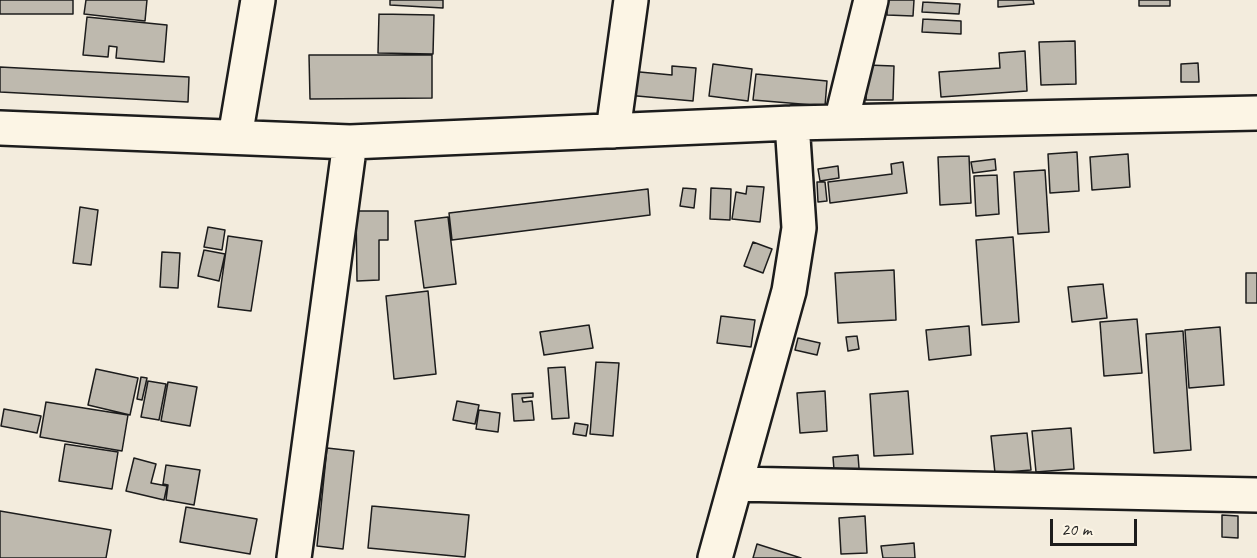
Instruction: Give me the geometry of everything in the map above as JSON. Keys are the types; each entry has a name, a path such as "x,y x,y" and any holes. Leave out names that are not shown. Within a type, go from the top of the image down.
{"street":[{"path":"235,137 258,0"},
{"path":"612,131 631,0"},
{"path":"841,122 871,0"},
{"path":"0,128 350,142 792,123 1257,113"},
{"path":"715,558 789,291 799,228 792,123"},
{"path":"294,558 350,142"},
{"path":"736,484 1257,495"}],"building":[{"path":"0,0 73,0 73,14 0,14"},
{"path":"86,0 147,0 145,21 84,14"},
{"path":"390,0 443,0 443,8 390,5"},
{"path":"887,0 914,0 913,16 887,15"},
{"path":"998,0 1033,0 1034,4 998,7"},
{"path":"1139,0 1170,0 1170,6 1139,6"},
{"path":"923,2 960,4 959,14 922,12"},
{"path":"379,14 434,15 433,54 378,53"},
{"path":"87,17 167,25 164,62 116,58 117,47 109,46 108,57 83,55"},
{"path":"923,19 961,21 961,34 922,32"},
{"path":"1075,41 1076,84 1041,85 1039,42"},
{"path":"1025,51 1027,91 941,97 939,72 1000,68 999,53"},
{"path":"309,55 432,55 432,98 310,99"},
{"path":"1198,63 1199,82 1181,82 1181,64"},
{"path":"713,64 752,69 748,101 709,96"},
{"path":"867,65 894,66 893,100 866,100"},
{"path":"672,66 696,68 693,101 626,95 629,71 672,75"},
{"path":"0,67 189,77 188,102 0,92"},
{"path":"756,74 827,81 825,106 753,100"},
{"path":"1077,152 1079,191 1050,193 1048,154"},
{"path":"1128,154 1130,187 1092,190 1090,157"},
{"path":"969,156 971,203 940,205 938,157"},
{"path":"995,159 996,170 973,173 971,162"},
{"path":"903,162 907,193 830,203 828,182 892,174 891,164"},
{"path":"838,166 839,178 820,181 818,169"},
{"path":"1045,170 1049,232 1018,234 1014,172"},
{"path":"997,175 999,214 976,216 974,176"},
{"path":"817,182 825,182 827,201 818,202"},
{"path":"747,186 764,187 760,222 732,219 736,192 746,194"},
{"path":"683,188 696,189 694,208 680,206"},
{"path":"711,188 731,189 730,220 710,219"},
{"path":"648,189 650,215 452,240 449,213"},
{"path":"80,207 98,210 91,265 73,263"},
{"path":"356,211 388,211 388,240 379,240 379,280 357,281"},
{"path":"448,217 456,284 424,288 415,221"},
{"path":"208,227 225,230 222,250 204,247"},
{"path":"228,236 262,241 251,311 218,307"},
{"path":"1013,237 1019,322 982,325 976,240"},
{"path":"753,242 772,249 763,273 744,266"},
{"path":"204,250 225,254 219,281 198,276"},
{"path":"162,252 180,253 178,288 160,287"},
{"path":"894,270 896,320 838,323 835,273"},
{"path":"1246,273 1257,273 1257,303 1246,303"},
{"path":"1103,284 1107,318 1072,322 1068,287"},
{"path":"428,291 436,374 394,379 386,296"},
{"path":"721,316 755,320 751,347 717,343"},
{"path":"1137,319 1142,373 1104,376 1100,322"},
{"path":"589,325 593,348 544,355 540,332"},
{"path":"969,326 971,355 929,360 926,330"},
{"path":"1220,327 1224,385 1189,388 1185,330"},
{"path":"1183,331 1191,450 1154,453 1146,334"},
{"path":"857,336 859,349 848,351 846,337"},
{"path":"798,338 820,343 817,355 795,350"},
{"path":"596,362 619,363 613,436 590,434"},
{"path":"565,367 569,418 552,419 548,368"},
{"path":"96,369 138,378 130,415 88,405"},
{"path":"141,377 147,378 142,400 137,399"},
{"path":"148,381 166,384 159,420 141,417"},
{"path":"168,382 197,387 190,426 161,421"},
{"path":"825,391 827,431 800,433 797,393"},
{"path":"908,391 913,454 874,456 870,394"},
{"path":"533,393 533,397 522,398 523,402 532,401 534,420 514,421 512,394"},
{"path":"457,401 479,405 475,424 453,420"},
{"path":"46,402 128,415 122,451 40,437"},
{"path":"4,409 41,416 37,433 1,426"},
{"path":"479,410 500,413 498,432 476,429"},
{"path":"575,423 588,425 586,436 573,434"},
{"path":"1071,428 1074,469 1036,472 1032,431"},
{"path":"1027,433 1031,470 995,473 991,436"},
{"path":"65,444 118,452 112,489 59,481"},
{"path":"327,448 354,451 343,549 317,546"},
{"path":"858,455 860,481 835,483 833,457"},
{"path":"134,458 156,464 151,483 167,486 164,500 126,491"},
{"path":"166,465 200,470 194,505 166,500 168,485 163,484"},
{"path":"372,506 469,515 465,557 368,548"},
{"path":"186,507 257,519 250,554 180,542"},
{"path":"0,511 111,530 106,558 0,558"},
{"path":"1222,515 1238,516 1238,538 1222,537"},
{"path":"865,516 867,553 841,554 839,518"},
{"path":"914,543 915,558 883,558 881,546"},
{"path":"757,544 801,558 753,558"}]}
